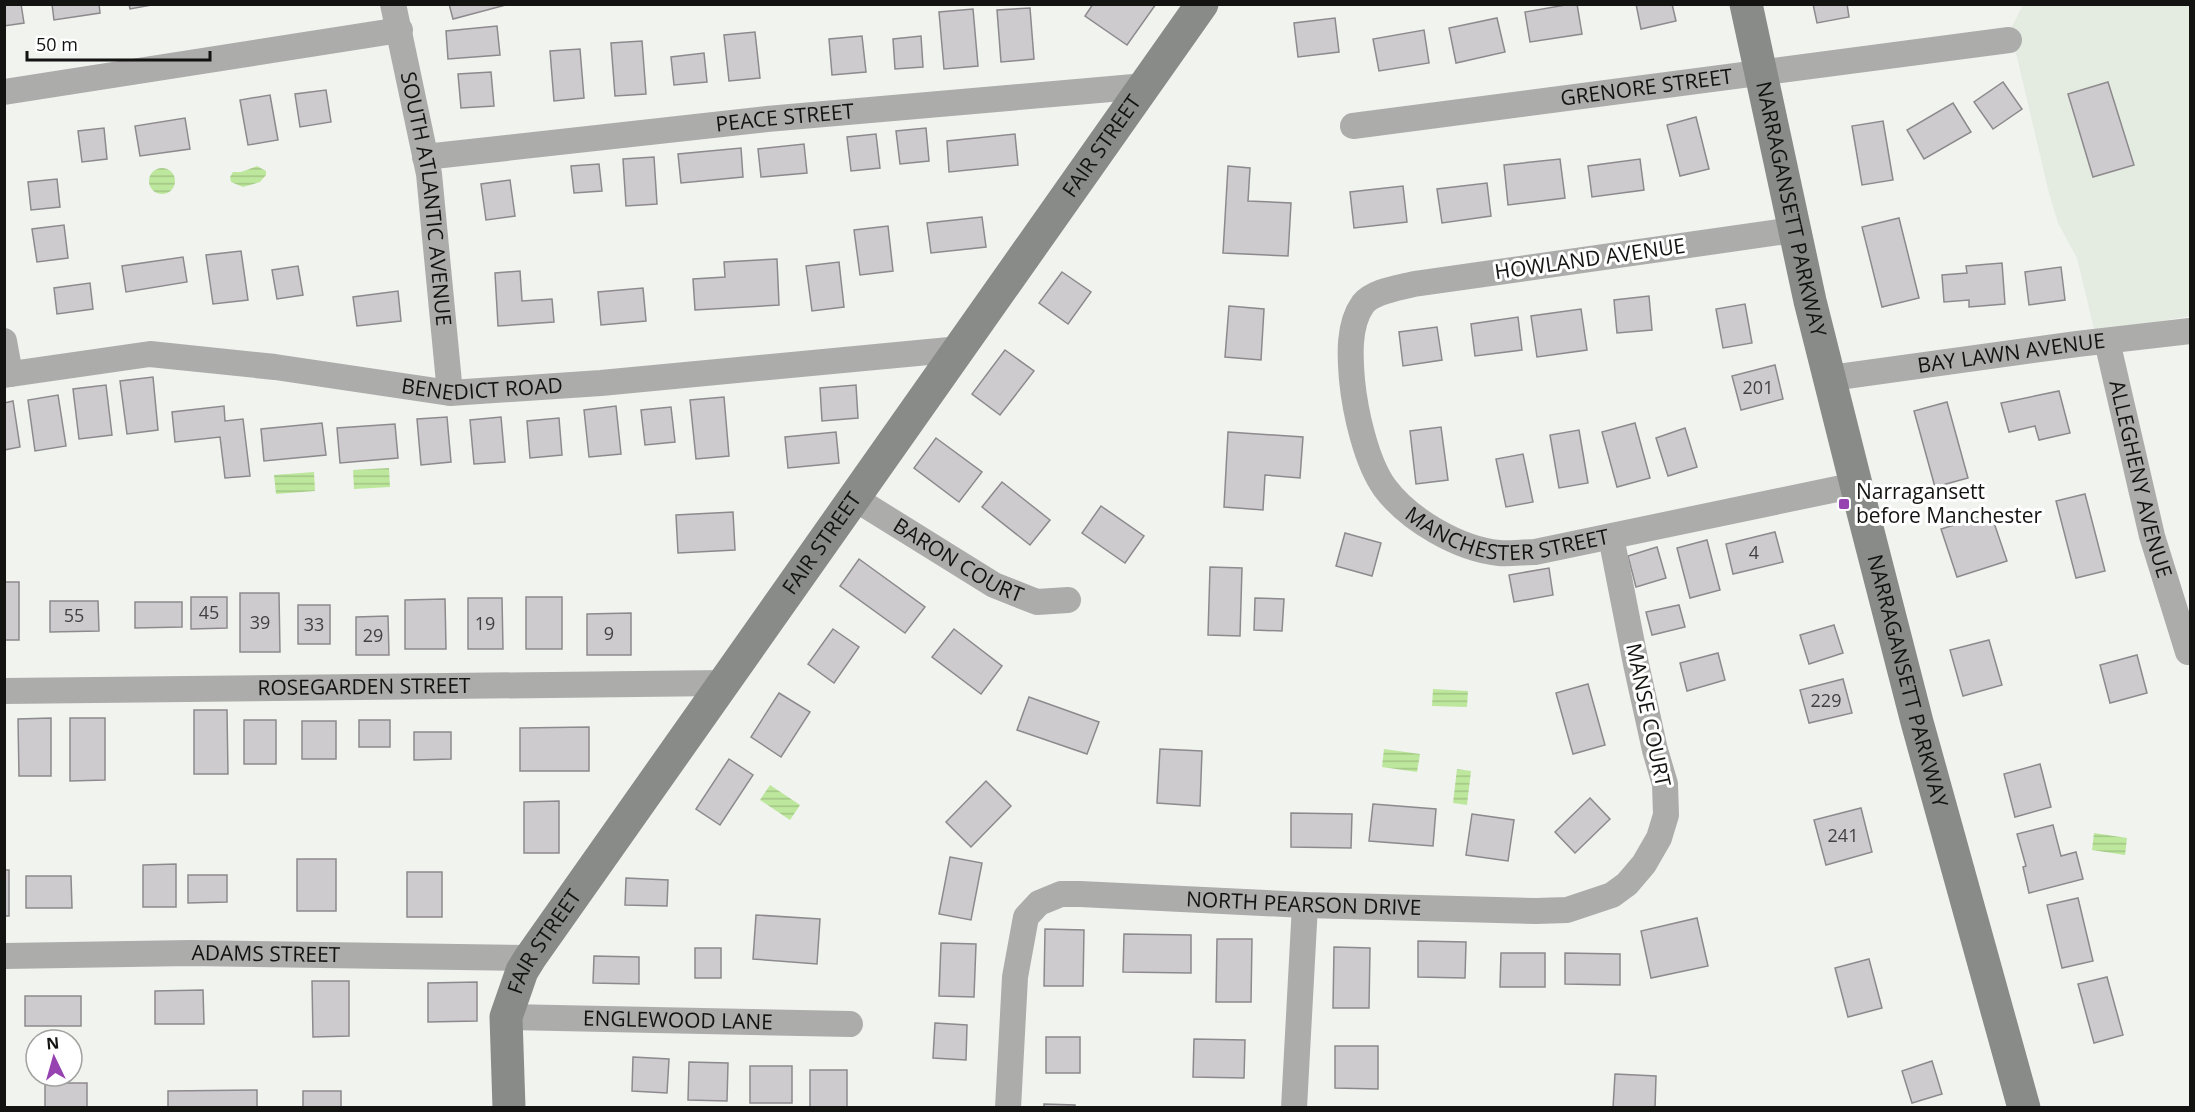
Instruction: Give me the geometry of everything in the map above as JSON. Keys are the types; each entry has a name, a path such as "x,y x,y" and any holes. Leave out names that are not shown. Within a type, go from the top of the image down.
{"street":[{"name":"SOUTH ATLANTIC AVENUE","path":"393,4 429,174 450,393"},
{"name":"FAIR STREET","path":"509,1107 506,1017 522,971 530,958 1202,4"},
{"name":"NARRAGANSETT PARKWAY","path":"1746,4 1810,301 1856,485 1917,722 2024,1107"},
{"path":"4,92 400,30"},
{"name":"GRENORE STREET","path":"1353,126 2009,40"},
{"name":"PEACE STREET","path":"425,157 767,119 1144,86"},
{"name":"HOWLAND AVENUE","path":"1387,291 1414,284 1794,231"},
{"name":"MANCHESTER STREET","path":"1387,291 1364,302 1354,324 1350,356 1354,403 1368,453 1385,488 1421,523 1462,544 1498,553 1535,552 1856,485"},
{"name":"BAY LAWN AVENUE","path":"1830,378 2190,331"},
{"path":"4,341 7,374"},
{"name":"ALLEGHENY AVENUE","path":"2107,341 2152,536 2189,651"},
{"name":"BENEDICT ROAD","path":"7,374 150,354 275,368 450,393 601,383 960,349"},
{"name":"BARON COURT","path":"854,498 994,585 1037,602 1068,600"},
{"name":"MANSE COURT","path":"1611,537 1636,664 1665,784 1666,815 1659,838 1644,864 1627,884"},
{"name":"ROSEGARDEN STREET","path":"4,692 723,682"},
{"name":"NORTH PEARSON DRIVE","path":"1008,1107 1015,977 1026,917 1038,903 1061,894 1504,912 1567,910 1612,895 1627,884"},
{"path":"1294,1107 1305,905"},
{"name":"ADAMS STREET","path":"4,956 191,953 530,958"},
{"name":"ENGLEWOOD LANE","path":"506,1017 850,1024"}],"shaded area":[{"path":"2023,5 2190,5 2190,316 2095,333 2077,258 2058,223 2049,193 2017,57 2008,34"},
{"path":"257,166 266,171 266,175 260,182 243,187 231,182 230,177 233,172 241,172"},
{"path":"162,168 172,171 175,181 172,191 162,194 152,191 149,181 152,171"},
{"path":"389,468 390,487 354,489 353,470"},
{"path":"314,472 315,491 276,494 274,475"},
{"path":"1433,689 1468,691 1467,707 1432,706"},
{"path":"1384,749 1420,754 1417,772 1382,767"},
{"path":"1457,769 1471,771 1467,805 1453,803"},
{"path":"770,785 800,805 790,820 760,800"},
{"path":"2094,833 2127,838 2125,855 2092,850"}],"building":[{"path":"4,4 21,4 24,23 4,26"},
{"path":"52,4 99,4 100,13 54,20"},
{"path":"129,4 157,4 130,9"},
{"path":"449,4 506,4 506,5 453,19"},
{"path":"1093,4 1156,4 1127,45 1085,16"},
{"path":"1577,4 1582,34 1530,42 1525,12"},
{"path":"1636,4 1672,4 1676,21 1641,29"},
{"path":"1813,4 1847,4 1849,17 1817,23"},
{"path":"1030,8 1034,59 1001,62 997,10"},
{"path":"973,9 978,66 944,69 939,12"},
{"path":"1335,18 1339,52 1298,57 1294,23"},
{"path":"1497,18 1505,52 1456,63 1449,28"},
{"path":"497,26 500,55 448,59 446,31"},
{"path":"1424,30 1429,63 1379,71 1373,39"},
{"path":"755,32 760,78 729,81 724,35"},
{"path":"862,36 866,72 832,75 829,39"},
{"path":"921,36 923,67 895,69 893,39"},
{"path":"642,41 646,94 615,96 611,43"},
{"path":"580,49 584,98 554,101 550,51"},
{"path":"704,53 707,82 674,85 671,57"},
{"path":"491,72 494,106 461,108 458,74"},
{"path":"2003,82 2022,109 1993,129 1974,102"},
{"path":"2108,82 2134,165 2093,177 2068,94"},
{"path":"326,90 331,122 300,127 295,94"},
{"path":"270,95 278,140 248,145 240,100"},
{"path":"1953,103 1971,132 1924,159 1907,130"},
{"path":"1696,117 1709,169 1680,176 1667,125"},
{"path":"185,118 190,149 140,156 135,126"},
{"path":"1883,121 1893,180 1862,185 1852,126"},
{"path":"104,128 107,159 82,162 78,131"},
{"path":"926,128 929,161 900,164 896,131"},
{"path":"876,134 880,168 851,171 847,137"},
{"path":"1015,134 1018,165 949,172 947,141"},
{"path":"804,144 807,173 761,177 758,149"},
{"path":"741,148 743,177 681,183 678,154"},
{"path":"654,157 657,204 626,206 623,159"},
{"path":"1560,159 1565,198 1508,205 1504,165"},
{"path":"1640,159 1644,190 1592,197 1588,166"},
{"path":"599,164 602,191 574,193 571,166"},
{"path":"1228,166 1250,168 1248,201 1291,203 1288,256 1223,253"},
{"path":"57,179 60,207 31,210 28,182"},
{"path":"510,180 515,216 486,220 481,184"},
{"path":"1487,183 1491,216 1442,223 1437,189"},
{"path":"1403,186 1407,222 1354,228 1350,192"},
{"path":"982,217 986,247 931,253 927,223"},
{"path":"1899,218 1919,298 1882,307 1862,227"},
{"path":"64,225 68,258 37,262 32,229"},
{"path":"888,226 893,271 860,275 854,230"},
{"path":"241,251 248,300 213,304 206,255"},
{"path":"183,257 187,282 126,292 122,266"},
{"path":"777,259 779,305 695,310 693,279 725,277 724,262"},
{"path":"839,262 844,307 812,311 806,266"},
{"path":"2002,263 2005,304 1969,307 1969,300 1944,302 1942,275 1967,273 1966,266"},
{"path":"298,266 303,295 277,299 272,270"},
{"path":"2061,267 2065,300 2029,305 2025,272"},
{"path":"520,271 522,301 552,299 554,322 498,326 495,273"},
{"path":"1062,272 1091,292 1068,324 1039,303"},
{"path":"90,283 93,309 57,314 54,288"},
{"path":"643,288 646,321 601,325 598,292"},
{"path":"398,291 401,321 357,326 353,297"},
{"path":"1649,296 1652,330 1617,333 1614,300"},
{"path":"1745,304 1752,343 1723,348 1716,309"},
{"path":"1229,306 1264,309 1261,360 1225,357"},
{"path":"1581,309 1587,350 1537,357 1531,316"},
{"path":"1518,317 1522,350 1475,356 1471,324"},
{"path":"1437,327 1442,360 1403,366 1399,332"},
{"path":"1005,350 1034,371 1000,415 972,394"},
{"path":"1775,365 1783,399 1741,410 1732,376"},
{"path":"153,377 158,430 127,434 120,381"},
{"path":"106,385 112,435 79,439 73,389"},
{"path":"856,385 858,418 822,421 820,388"},
{"path":"2059,391 2070,433 2039,440 2035,426 2009,432 2001,403"},
{"path":"58,395 66,446 35,451 28,400"},
{"path":"724,397 729,456 696,459 690,400"},
{"path":"13,401 20,447 4,450 4,403"},
{"path":"1947,402 1968,478 1935,487 1914,411"},
{"path":"224,406 225,421 243,419 250,476 225,478 220,437 175,442 172,412"},
{"path":"616,406 621,454 589,457 584,410"},
{"path":"671,407 675,442 645,445 641,410"},
{"path":"447,417 451,462 421,465 417,419"},
{"path":"501,417 505,462 474,464 470,420"},
{"path":"559,418 562,455 530,458 527,421"},
{"path":"322,423 326,455 264,461 261,429"},
{"path":"1635,423 1650,478 1617,487 1602,432"},
{"path":"395,424 398,458 340,463 337,428"},
{"path":"1441,427 1448,480 1416,484 1410,431"},
{"path":"1685,428 1697,467 1668,476 1656,438"},
{"path":"1579,430 1588,483 1559,488 1550,435"},
{"path":"836,432 839,463 788,468 785,437"},
{"path":"1228,432 1303,437 1300,478 1265,475 1263,510 1224,507"},
{"path":"936,438 982,472 959,502 914,468"},
{"path":"1523,454 1533,502 1506,507 1496,459"},
{"path":"1002,482 1050,520 1030,545 982,507"},
{"path":"2085,494 2105,571 2076,578 2056,501"},
{"path":"1101,506 1144,536 1125,563 1082,533"},
{"path":"733,512 735,550 678,553 676,515"},
{"path":"1991,514 2007,561 1957,577 1941,529"},
{"path":"1775,532 1783,562 1733,574 1726,544"},
{"path":"1345,533 1381,543 1372,576 1336,566"},
{"path":"1707,540 1720,590 1690,598 1677,548"},
{"path":"1657,547 1666,578 1636,587 1628,556"},
{"path":"859,559 925,607 905,633 840,586"},
{"path":"1210,567 1242,568 1240,636 1208,635"},
{"path":"1549,568 1553,595 1514,602 1509,575"},
{"path":"4,582 19,582 19,640 4,640"},
{"path":"240,593 279,593 280,652 240,652"},
{"path":"191,597 227,597 227,628 191,629"},
{"path":"526,597 562,597 562,649 526,649"},
{"path":"468,598 502,598 503,649 468,649"},
{"path":"1255,598 1284,599 1282,631 1254,630"},
{"path":"445,599 446,649 405,649 405,600"},
{"path":"50,601 98,601 99,631 50,632"},
{"path":"135,602 182,602 182,627 135,628"},
{"path":"298,605 330,605 330,644 298,644"},
{"path":"1679,605 1685,627 1652,635 1646,612"},
{"path":"631,613 631,655 587,655 587,614"},
{"path":"388,616 389,655 356,655 356,617"},
{"path":"1834,625 1843,653 1809,664 1800,635"},
{"path":"833,629 859,647 834,683 808,664"},
{"path":"954,629 1002,666 981,694 932,657"},
{"path":"1989,640 2002,685 1963,696 1950,650"},
{"path":"1718,653 1725,680 1687,691 1680,663"},
{"path":"2137,655 2147,693 2110,703 2100,665"},
{"path":"1843,679 1852,713 1809,723 1800,690"},
{"path":"1588,684 1605,745 1573,754 1556,693"},
{"path":"779,693 810,712 781,757 751,737"},
{"path":"1029,697 1099,722 1087,754 1017,730"},
{"path":"194,710 227,710 228,774 194,774"},
{"path":"51,718 51,776 19,776 18,719"},
{"path":"70,718 105,718 105,780 70,781"},
{"path":"244,720 276,720 276,764 244,764"},
{"path":"359,720 390,720 390,747 359,747"},
{"path":"302,721 336,721 336,759 302,759"},
{"path":"589,727 589,771 520,771 520,728"},
{"path":"414,732 451,732 451,759 414,760"},
{"path":"1160,749 1202,751 1200,806 1157,803"},
{"path":"729,759 753,775 720,825 696,809"},
{"path":"2040,764 2051,807 2015,817 2004,774"},
{"path":"986,781 1011,806 971,847 946,822"},
{"path":"1590,798 1610,819 1575,853 1555,832"},
{"path":"559,801 559,853 524,853 524,802"},
{"path":"1373,804 1436,809 1433,846 1369,841"},
{"path":"1861,808 1872,852 1826,865 1814,820"},
{"path":"1291,813 1352,814 1351,848 1291,847"},
{"path":"1472,814 1514,820 1508,861 1466,855"},
{"path":"2053,825 2061,856 2076,852 2083,879 2029,893 2023,867 2026,866 2017,834"},
{"path":"950,857 982,863 971,920 939,914"},
{"path":"297,859 336,859 336,911 297,911"},
{"path":"176,864 176,907 143,907 143,865"},
{"path":"4,870 9,870 9,916 4,916"},
{"path":"407,872 442,872 442,917 407,917"},
{"path":"188,875 227,875 227,902 188,903"},
{"path":"26,876 71,876 72,908 26,908"},
{"path":"626,878 668,880 667,906 625,905"},
{"path":"2078,898 2093,961 2062,968 2047,905"},
{"path":"756,915 820,919 817,964 753,959"},
{"path":"1697,918 1708,966 1651,978 1641,931"},
{"path":"1045,929 1084,930 1083,986 1044,986"},
{"path":"1124,934 1191,935 1191,973 1123,972"},
{"path":"1217,939 1252,939 1251,1002 1216,1002"},
{"path":"1418,941 1466,942 1465,978 1418,977"},
{"path":"941,943 976,944 974,997 939,996"},
{"path":"1334,947 1370,948 1369,1008 1333,1008"},
{"path":"695,948 721,948 721,978 695,978"},
{"path":"1501,953 1545,953 1545,987 1500,987"},
{"path":"1565,953 1620,954 1620,985 1565,984"},
{"path":"594,956 639,957 639,984 593,983"},
{"path":"1869,959 1882,1008 1848,1017 1835,968"},
{"path":"2107,977 2123,1035 2094,1043 2078,984"},
{"path":"312,981 349,981 349,1036 313,1037"},
{"path":"477,982 477,1021 428,1022 428,983"},
{"path":"203,990 204,1024 155,1024 155,991"},
{"path":"25,996 81,996 81,1026 25,1026"},
{"path":"935,1023 967,1025 966,1060 933,1058"},
{"path":"1046,1037 1080,1037 1080,1073 1046,1073"},
{"path":"1194,1039 1245,1040 1244,1078 1193,1077"},
{"path":"1335,1046 1378,1046 1378,1089 1335,1088"},
{"path":"633,1057 669,1059 667,1093 632,1091"},
{"path":"1932,1061 1942,1094 1912,1103 1902,1071"},
{"path":"689,1062 728,1063 727,1101 688,1100"},
{"path":"750,1066 792,1066 792,1103 750,1103"},
{"path":"810,1070 847,1070 847,1107 810,1107"},
{"path":"1615,1074 1656,1076 1655,1108 1613,1108"},
{"path":"84,1083 87,1083 87,1108 45,1108 45,1088 84,1088"},
{"path":"257,1090 257,1108 168,1108 168,1091"},
{"path":"303,1091 341,1091 341,1108 303,1108"},
{"path":"1044,1104 1075,1105 1075,1108 1044,1108"}],"place":[{"name":"Narragansett before Manchester","path":"1844,504"}]}
